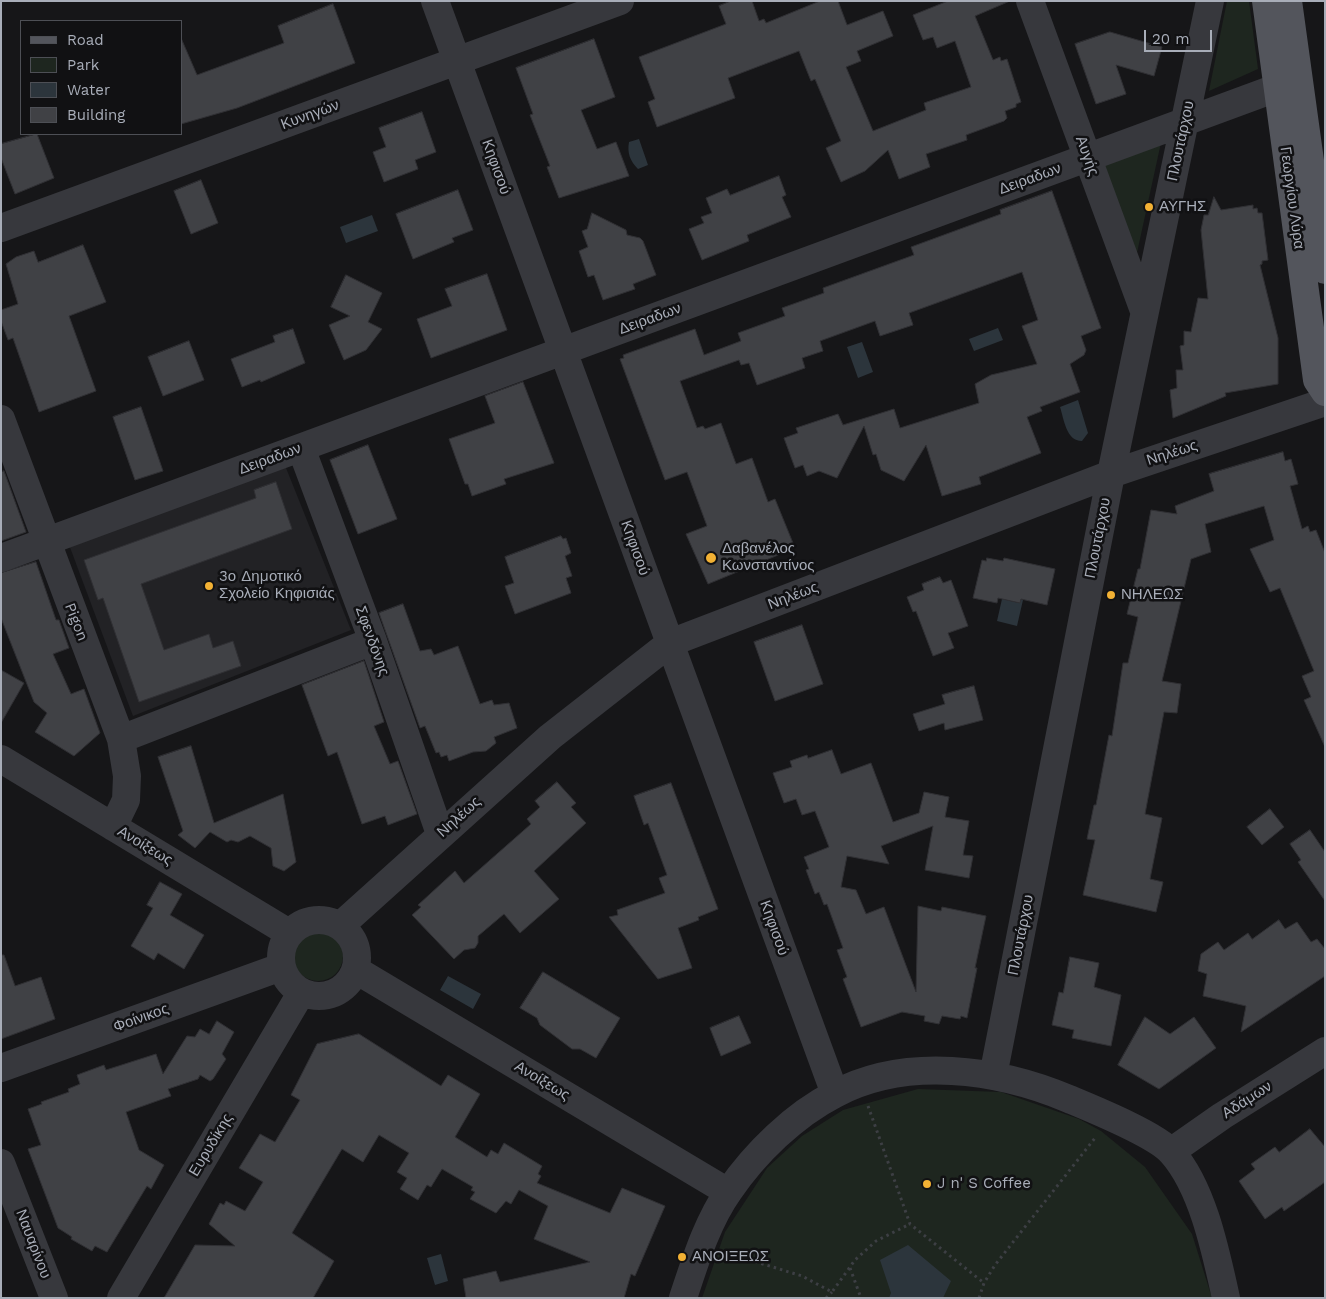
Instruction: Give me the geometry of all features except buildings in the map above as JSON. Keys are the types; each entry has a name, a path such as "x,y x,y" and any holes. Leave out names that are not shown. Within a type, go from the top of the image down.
{"main road":[{"name":"Γεωργίου Λύρα","path":"1266,1 1288,84 1325,270"},
{"name":"Γεωργίου Λύρα","path":"1288,1 1288,84 1317,380 1325,392"}],"street":[{"name":"Κηφισού","path":"435,1 835,1094"},
{"name":"Κυνηγών","path":"1,228 620,1"},
{"name":"Αυγής","path":"1030,1 1144,311"},
{"name":"Πλουτάρχου","path":"993,1076 1111,474 1210,1"},
{"name":"Δειραδων","path":"1,558 1288,84"},
{"name":"Νηλέως","path":"340,926 550,737 670,644 1111,474 1325,402"},
{"name":"Pigon","path":"1,419 121,740 127,776 126,800 113,827"},
{"name":"Σφενδόνης","path":"301,448 440,834"},
{"path":"121,740 372,641"},
{"name":"Ανοίξεως","path":"1,759 289,933"},
{"path":"313,920 327,920 340,926 350,934 356,945 358,958 356,970 349,982 339,991 327,996 301,993 292,986 281,967 280,955 283,943 289,933 300,924 313,920"},
{"name":"Φοίνικος","path":"1,1068 281,967"},
{"name":"Ανοίξεως","path":"356,970 728,1192"},
{"name":"Ευρυδίκης","path":"121,1298 301,993"},
{"name":"Αδάμων","path":"1172,1152 1222,1116 1325,1051"},
{"path":"683,1298 702,1244 728,1192 750,1164 776,1138 835,1094 888,1076 929,1071 993,1076 1055,1093 1111,1117 1172,1152 1189,1177 1204,1215 1226,1298"},
{"name":"Ναυαρίνου","path":"1,1163 54,1298"}],"path":[{"path":"861,1084 910,1224 984,1283"},
{"path":"979,1298 984,1283 995,1265 1111,1117"},
{"path":"826,1298 850,1267 876,1241 910,1224"},
{"path":"702,1244 802,1276 832,1292"},
{"path":"850,1267 861,1298"}],"shaded area":[{"name":"3ο Δημοτικό Σχολείο Κηφισιάς","path":"284,463 351,630 133,716 68,542"}],"green space":[{"path":"1227,1 1249,1 1258,69 1209,91"},
{"path":"1162,138 1135,262 1091,160"},
{"path":"313,931 323,931 336,938 343,951 343,961 336,974 323,981 313,981 304,977 297,970 293,961 293,951 297,942 304,935"},
{"path":"918,1089 1001,1092 1079,1119 1101,1131 1145,1167 1192,1234 1212,1298 702,1298 725,1232 767,1168 802,1136 843,1110"}],"water":[{"path":"639,139 648,165 638,169 630,157 628,146 629,142"},
{"path":"372,215 378,231 346,243 340,227"},
{"path":"998,328 1003,340 974,351 969,339"},
{"path":"862,342 873,372 858,378 847,347"},
{"path":"1078,400 1088,433 1082,441 1072,437 1069,433 1060,407"},
{"path":"1002,599 1019,603 1021,599 1023,600 1017,626 997,621"},
{"path":"448,976 481,994 473,1009 440,990"},
{"path":"908,1245 951,1281 943,1298 889,1298 891,1293 880,1260"},
{"path":"441,1254 448,1281 435,1285 427,1258"}],"place":[{"name":"ΑΥΓΗΣ","path":"1149,207"},
{"name":"Δαβανέλος Κωνσταντίνος","path":"711,558"},
{"name":"3ο Δημοτικό Σχολείο Κηφισιάς","path":"209,586"},
{"name":"ΝΗΛΕΩΣ","path":"1111,595"},
{"name":"J n' S Coffee","path":"927,1184"},
{"name":"ΑΝΟΙΞΕΩΣ","path":"682,1257"}]}
